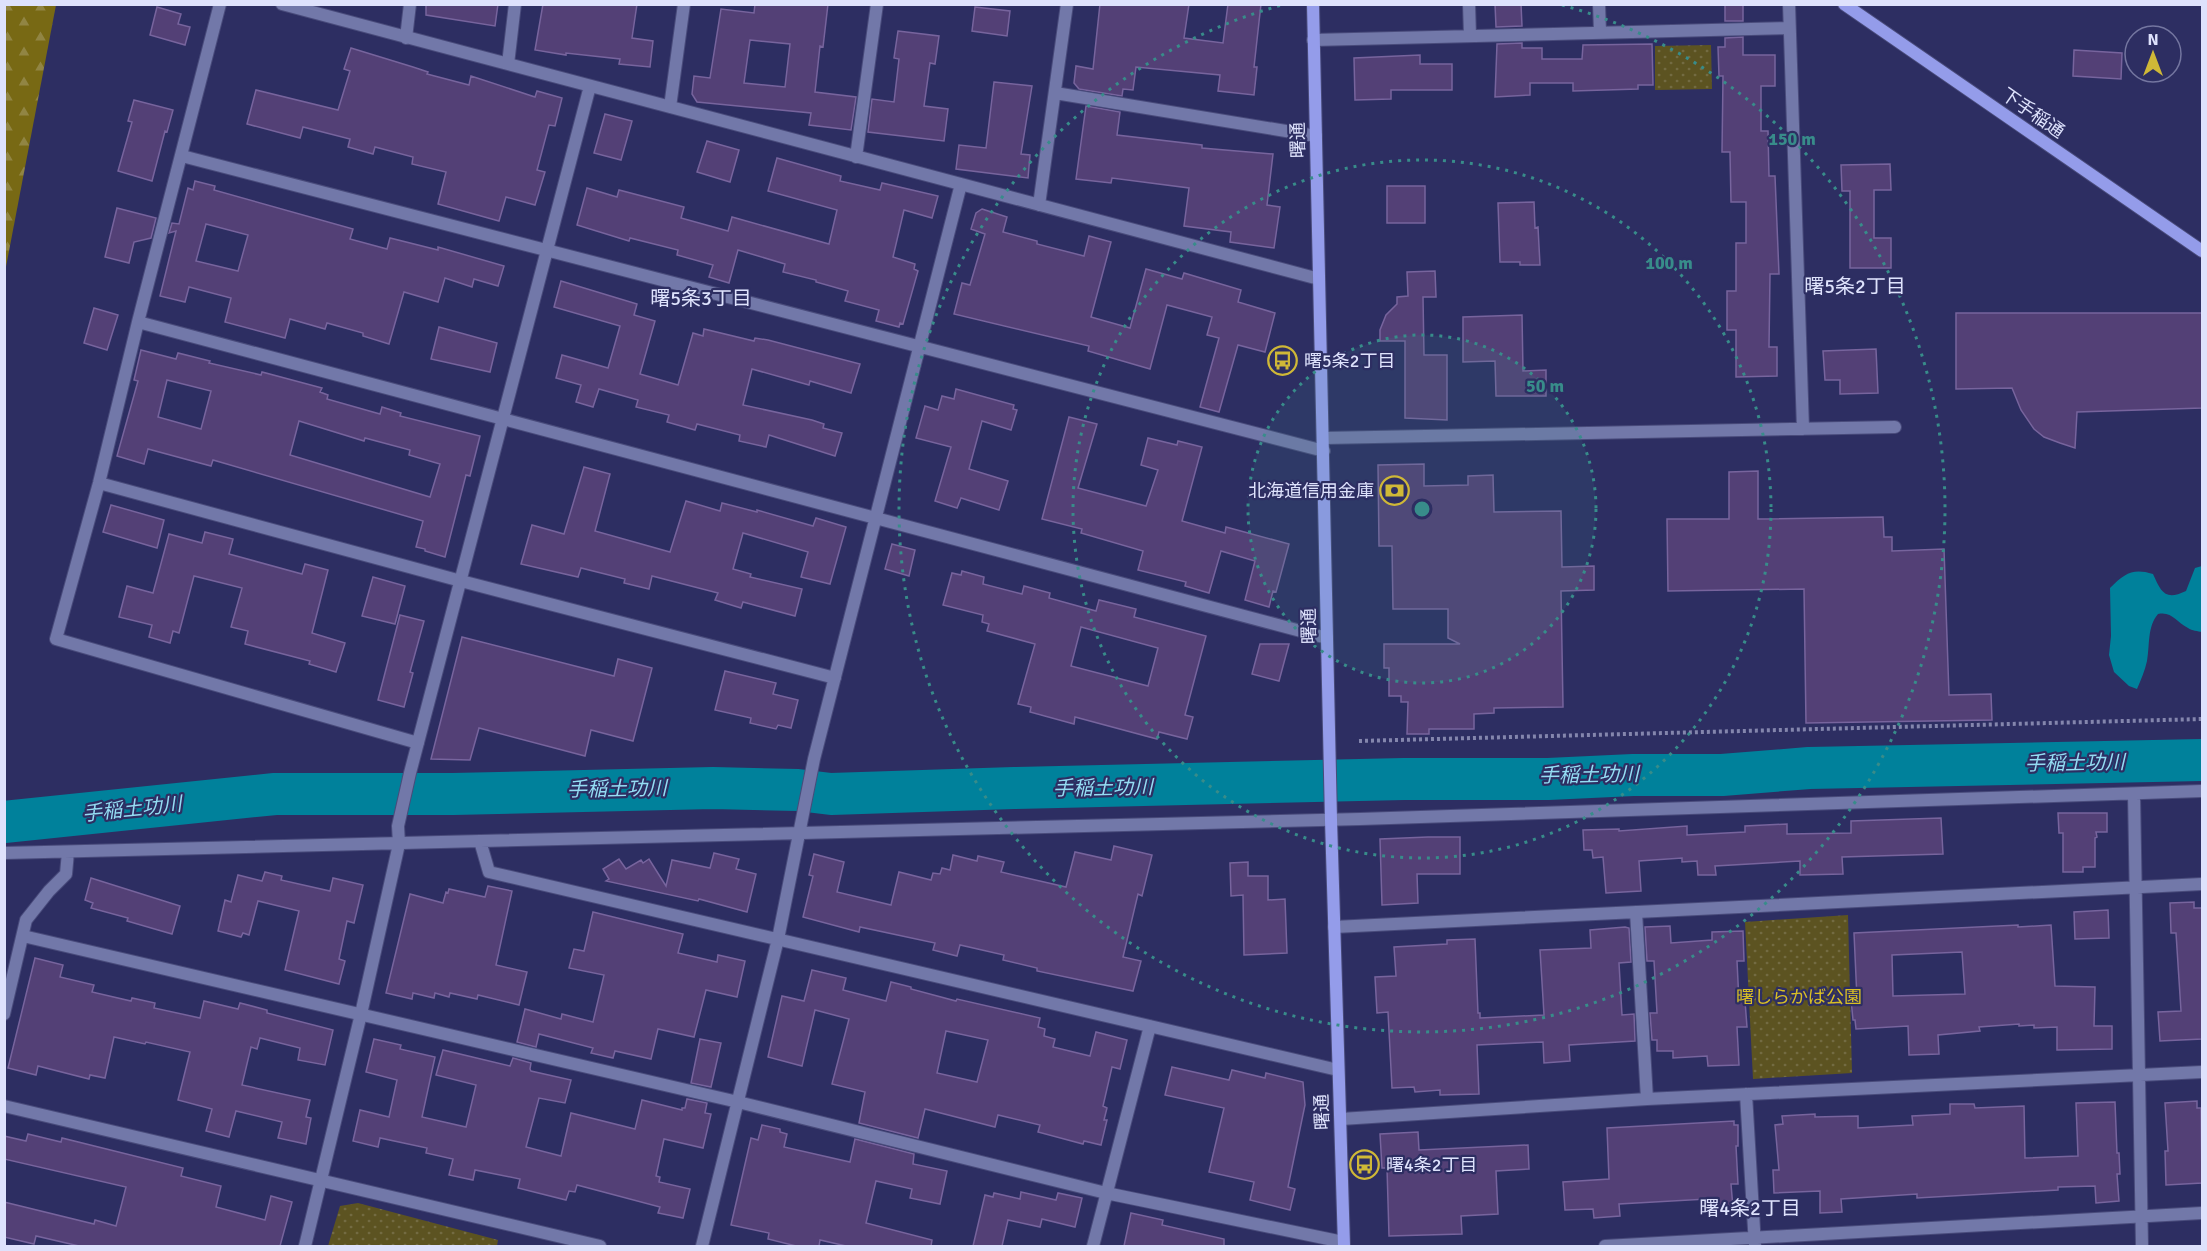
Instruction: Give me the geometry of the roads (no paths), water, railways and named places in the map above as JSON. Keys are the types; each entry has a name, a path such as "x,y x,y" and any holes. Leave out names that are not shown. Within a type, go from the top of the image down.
{"street":[{"path":"220,4 99,483 56,639 418,743"},
{"path":"282,4 303,7 406,38 1319,279"},
{"path":"406,38 410,4"},
{"path":"508,64 515,4"},
{"path":"670,107 684,4"},
{"path":"856,157 877,4"},
{"path":"1039,205 1067,4"},
{"name":"曙通","path":"1312,4 1324,438 1330,804 1344,1244"},
{"path":"1469,4 1470,36"},
{"path":"1599,4 1600,32"},
{"path":"1789,4 1803,429"},
{"name":"下手稲通","path":"1844,4 2202,251"},
{"path":"1313,40 1789,28"},
{"path":"305,1246 399,844 398,826 410,773 590,86"},
{"path":"1055,93 1316,136"},
{"path":"182,156 1324,452"},
{"path":"702,1246 778,939 814,759 961,184"},
{"path":"138,322 1327,638"},
{"path":"1324,438 1895,427"},
{"path":"99,483 461,581 835,678"},
{"path":"4,853 1331,820 2202,791"},
{"path":"2134,794 2142,1246"},
{"path":"480,841 489,872 1338,1070"},
{"path":"4,1014 26,920 66,874 67,852"},
{"path":"1334,927 2202,884"},
{"path":"1636,912 1647,1100"},
{"path":"22,936 738,1102 1106,1193 1344,1244"},
{"path":"1093,1246 1150,1026"},
{"path":"1341,1119 1746,1094 2202,1072"},
{"path":"1746,1094 1755,1242"},
{"path":"4,1106 600,1246"},
{"path":"1605,1246 1755,1242 2202,1213"}],"water":[{"path":"2202,566 2202,632 2184,626 2167,614 2158,614 2150,630 2147,661 2137,689 2129,686 2114,672 2109,655 2110,588 2125,575 2140,572 2153,574 2161,590 2168,595 2179,594 2186,591 2195,568"}],"waterway":[{"name":"手稲土功川","path":"4,822 275,794 453,794 713,788 798,790 831,794 1404,779 1548,779 1633,775 1722,775 1809,768 2202,760"}],"place":[{"name":"曙5条2丁目","path":"1283,361"},
{"name":"北海道信用金庫","path":"1395,491"},
{"name":"曙4条2丁目","path":"1365,1165"}],"district":[{"name":"曙5条2丁目","path":"1855,286"},
{"name":"曙5条3丁目","path":"701,298"},
{"name":"曙4条2丁目","path":"1750,1208"}],"park label":[{"name":"曙しらかば公園","path":"1799,997"}]}
